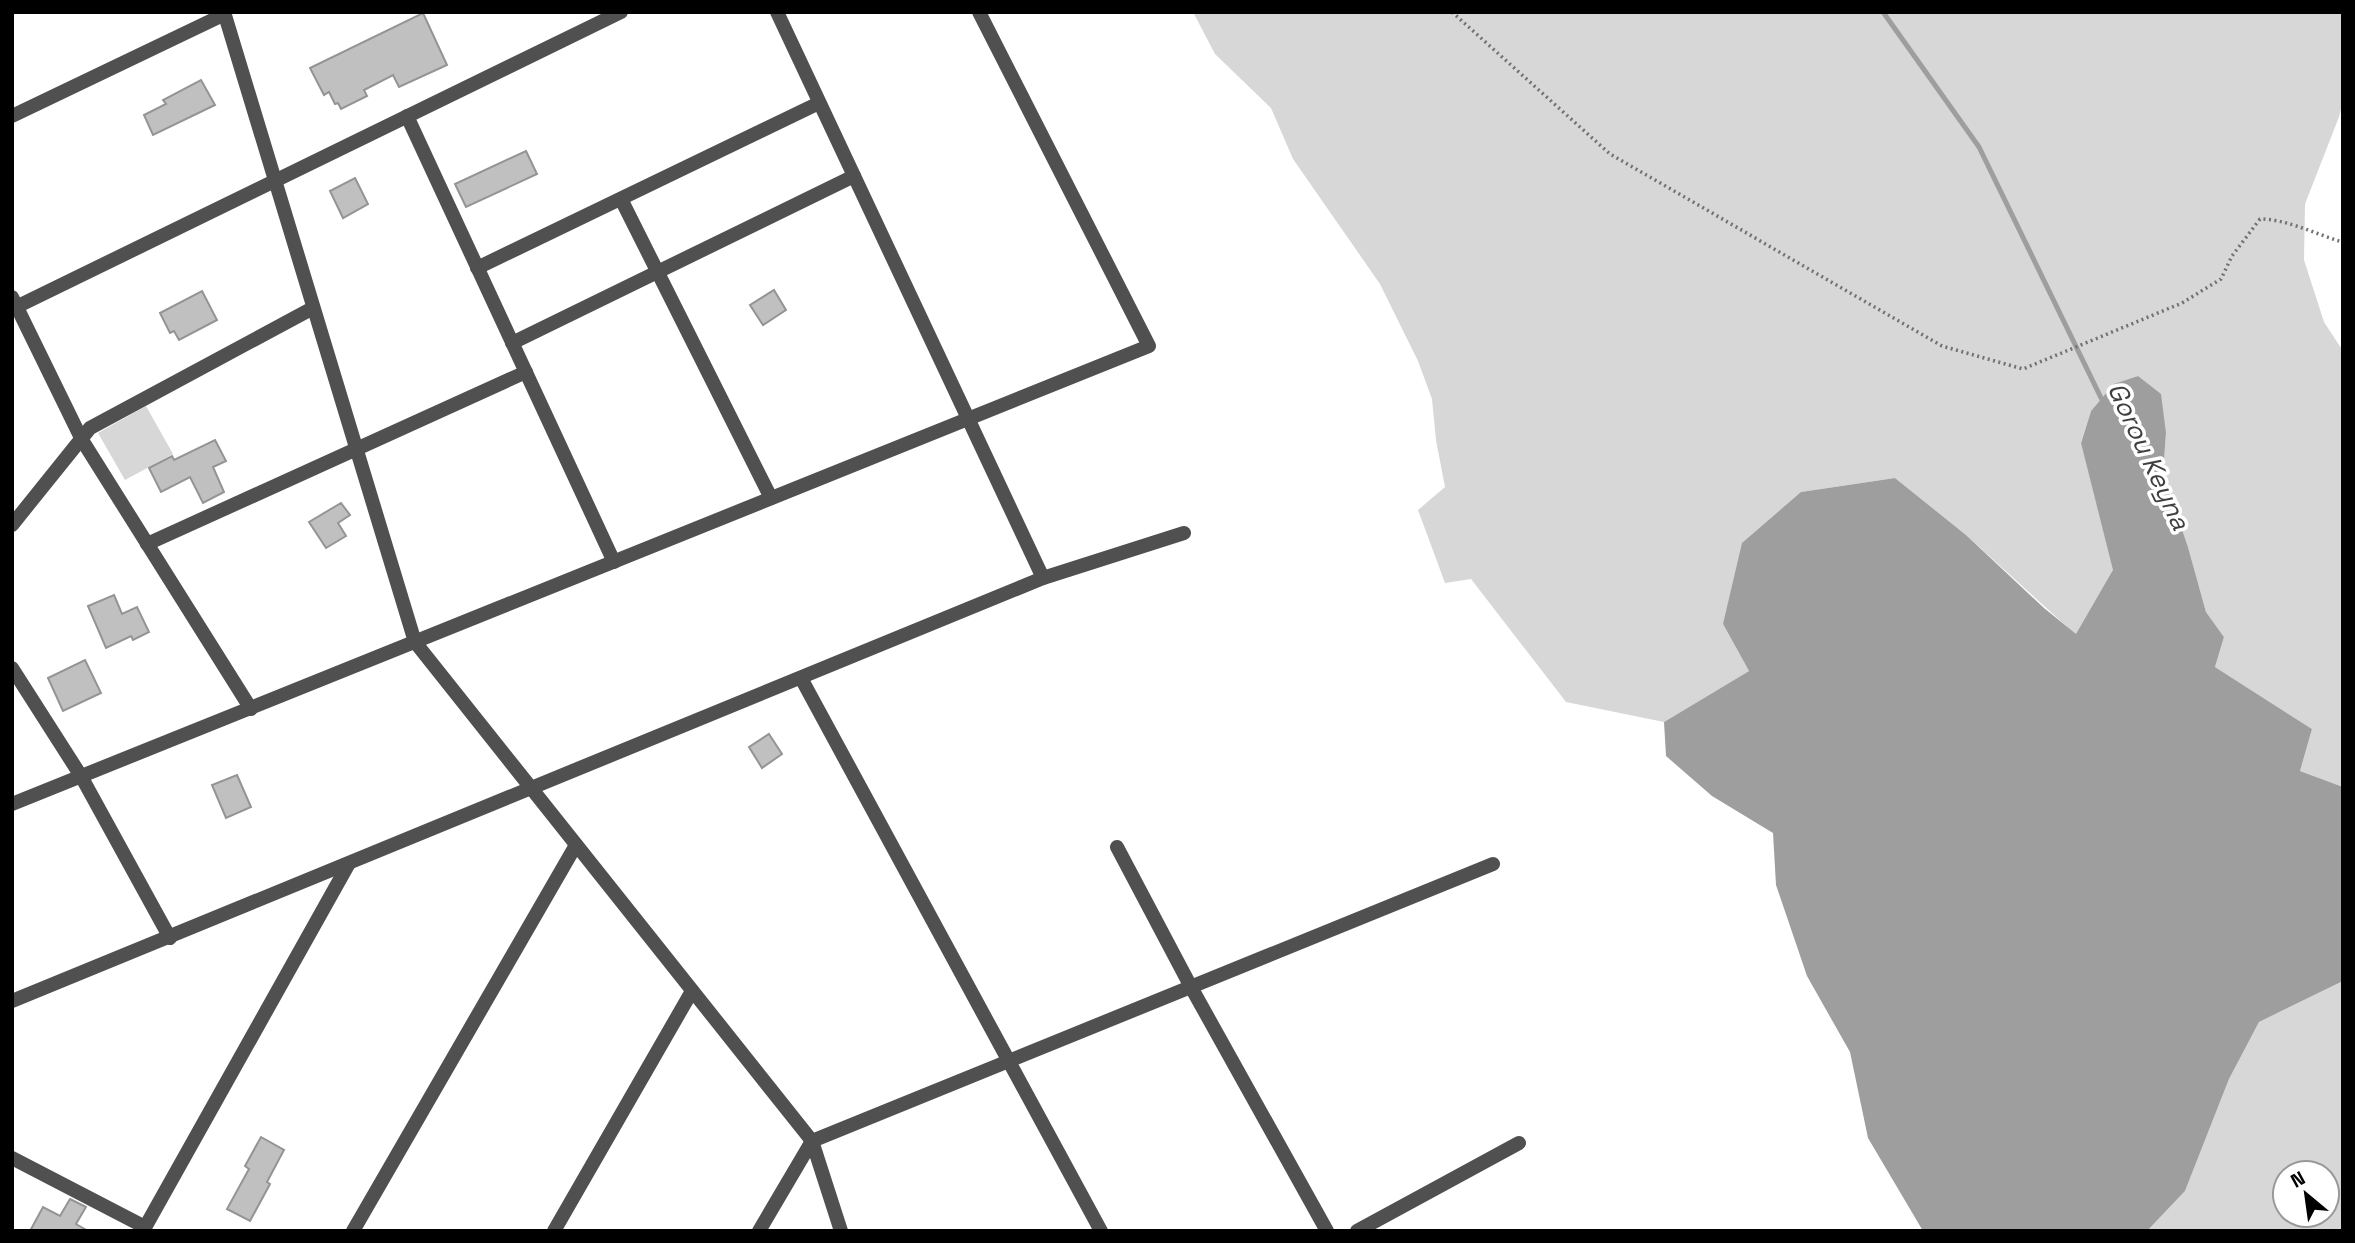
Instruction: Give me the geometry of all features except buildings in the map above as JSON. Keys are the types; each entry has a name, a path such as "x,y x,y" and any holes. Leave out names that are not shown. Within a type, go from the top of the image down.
{"street":[{"path":"251,709 82,440 14,304 621,12"},
{"path":"777,12 1043,578"},
{"path":"12,804 1149,345 979,12"},
{"path":"12,116 224,13 415,642 812,1141 841,1231"},
{"path":"477,268 820,103"},
{"path":"407,116 614,562"},
{"path":"512,343 854,176"},
{"path":"621,199 772,498"},
{"path":"12,525 90,428 313,308"},
{"path":"147,544 526,372"},
{"path":"12,1001 1043,578 1184,533"},
{"path":"12,668 81,776 170,938"},
{"path":"801,678 1101,1231"},
{"path":"353,1231 576,845"},
{"path":"1117,847 1191,987 1327,1231"},
{"path":"759,1231 812,1141 1493,864"},
{"path":"12,1158 144,1229 348,865"},
{"path":"554,1231 692,991"},
{"path":"1357,1231 1519,1143"}],"path":[{"path":"1452,12 1610,154 1942,346 2023,369 2182,303 2221,279 2232,256 2260,219 2278,219 2342,243 2343,236"}],"shaded area":[{"path":"1193,12 2343,12 2343,101 2305,204 2304,260 2324,322 2343,351 2343,787 2300,771 2312,729 2215,667 2224,637 2206,612 2188,547 2163,474 2166,433 2138,376 2114,385 2091,411 2081,442 2114,570 2076,635 1966,535 1895,478 1801,492 1723,624 1749,671 1664,722 1566,702 1471,579 1445,583 1418,510 1445,487 1432,399 1418,361 1380,284 1293,159 1271,108 1215,54"},
{"path":"146,406 173,454 125,480 98,433"},
{"path":"2343,981 2343,1231 2147,1231 2185,1191 2229,1079 2259,1022"}],"water":[{"path":"2138,376 2161,394 2166,433 2163,474 2188,547 2206,612 2224,637 2215,667 2312,729 2300,771 2343,787 2343,981 2259,1022 2229,1079 2185,1191 2147,1231 1923,1231 1868,1138 1850,1052 1807,976 1776,885 1773,833 1712,796 1666,756 1664,722 1749,671 1723,624 1742,543 1801,492 1895,478 1966,535 2076,634 2113,570 2081,443 2091,411 2114,384"}],"waterway":[{"name":"Gorou Keyna","path":"1883,12 1979,147 2104,404"}]}
